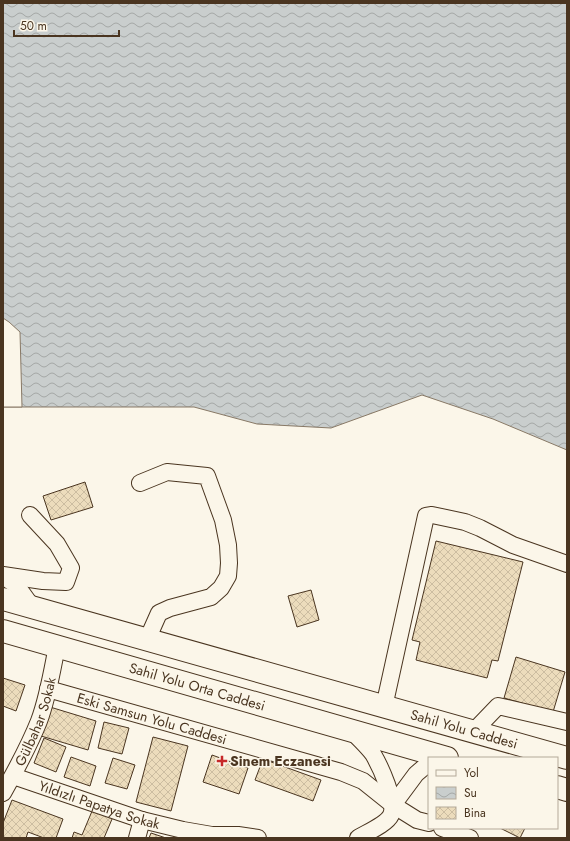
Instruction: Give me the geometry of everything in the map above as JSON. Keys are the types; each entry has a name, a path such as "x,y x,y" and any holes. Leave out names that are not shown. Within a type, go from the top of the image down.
{"highway":[{"path":"3,599 384,707"},
{"name":"Sahil Yolu Orta Caddesi","path":"3,631 392,742 432,757"},
{"name":"Sahil Yolu Caddesi","path":"384,707 567,758"}],"street":[{"path":"140,482 167,472 207,476 223,520 228,545 229,563 228,576 221,588 211,596 170,608 159,613 147,640"},
{"path":"3,576 66,582 71,568 57,544 30,515"},
{"path":"384,707 426,516 432,515 465,522 513,545 567,564"},
{"path":"3,576 17,586 33,608"},
{"name":"Gülbahar Sokak","path":"3,793 19,765 39,721 46,701 57,646"},
{"name":"Eski Samsun Yolu Caddesi","path":"48,689 341,772 363,781 393,805 417,820 428,823"},
{"path":"473,732 498,706 567,722"},
{"path":"352,731 372,753 389,790 393,805 391,816 381,825 358,838"},
{"path":"393,805 416,774 428,765"},
{"name":"Yıldızlı Papatya Sokak","path":"13,776 142,820 182,830 212,835 238,834 258,838"},
{"path":"137,838 142,820"},
{"path":"445,829 470,838"}],"water":[{"path":"3,3 567,3 567,450 493,419 422,395 331,428 257,424 194,407 3,407"}],"pier":[{"path":"3,318 20,332 22,407 3,407"}],"building":[{"path":"85,482 93,507 51,520 43,496"},
{"path":"436,541 523,562 498,661 492,660 487,678 416,660 420,642 412,640"},
{"path":"311,590 319,620 297,627 288,596"},
{"path":"516,657 565,672 553,712 504,698"},
{"path":"3,678 25,685 16,711 3,706"},
{"path":"50,707 96,721 88,750 41,736"},
{"path":"104,722 129,728 122,754 98,748"},
{"path":"153,737 188,746 171,811 136,802"},
{"path":"44,738 66,747 56,772 34,763"},
{"path":"212,755 248,768 239,794 203,782"},
{"path":"71,757 96,766 90,786 64,777"},
{"path":"113,758 135,765 127,789 105,783"},
{"path":"263,759 321,780 313,801 255,780"},
{"path":"12,800 63,819 56,838 44,838 28,832 26,838 3,838 3,823"},
{"path":"95,804 115,812 104,838 72,838 74,832 82,835"},
{"path":"502,829 524,829 520,838"},
{"path":"151,833 166,838 149,838"}],"place":[{"name":"Sinem Eczanesi","path":"222,761"}]}
